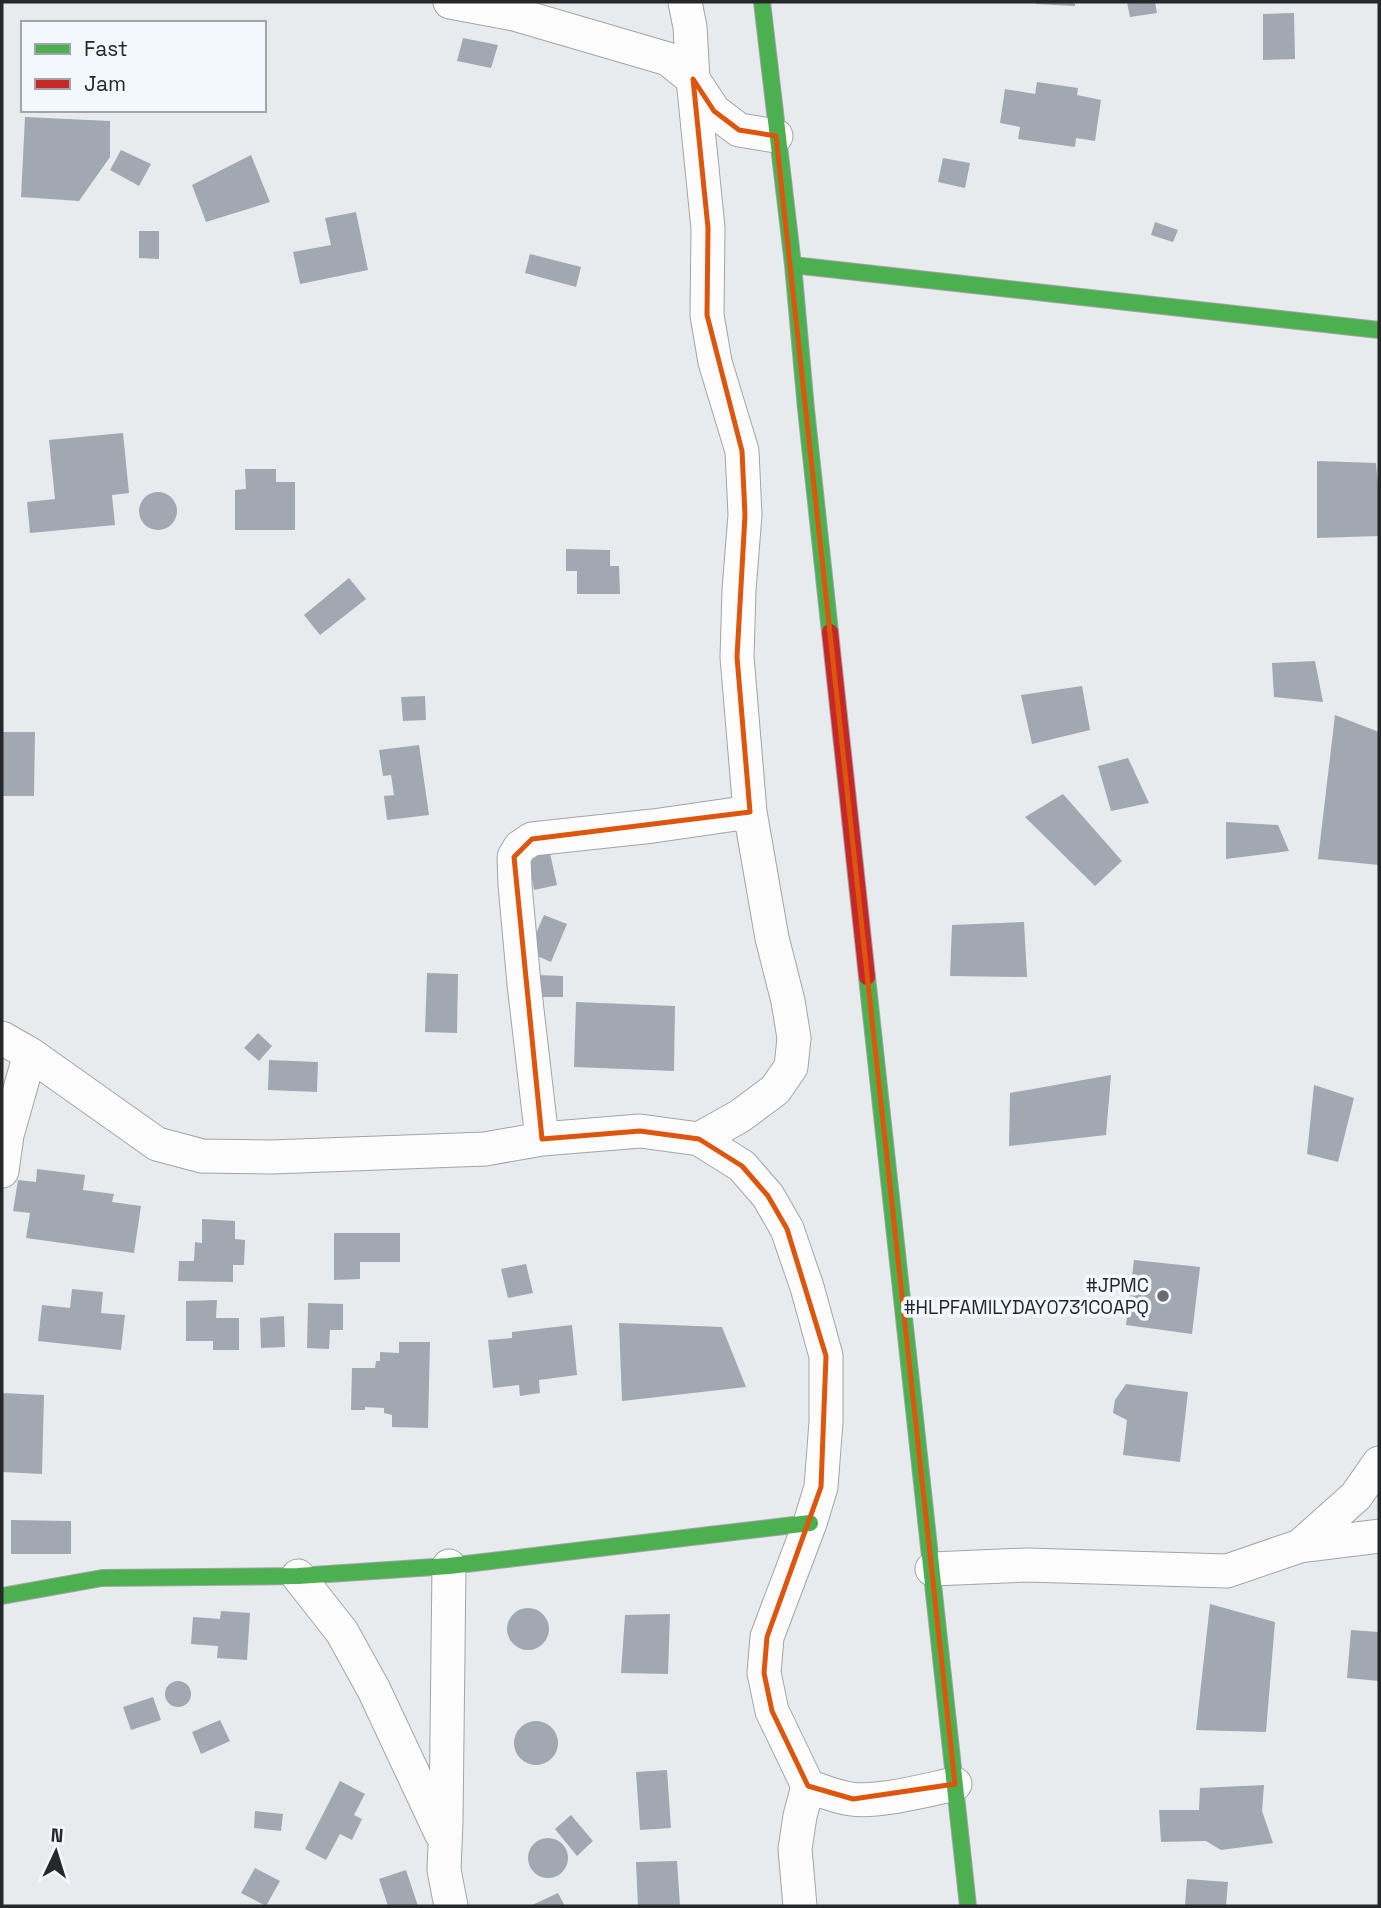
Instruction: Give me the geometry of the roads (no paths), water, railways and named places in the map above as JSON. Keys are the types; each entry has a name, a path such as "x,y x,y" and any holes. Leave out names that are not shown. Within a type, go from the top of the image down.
{"street":[{"path":"450,2 514,14 668,59 693,79 714,111 739,130 776,136"},
{"path":"684,2 690,27 708,228 706,315 715,362 742,452 745,515 737,657 750,812 772,938 794,1038 791,1067 775,1090 740,1116 699,1139"},
{"path":"762,2 793,265 807,423 968,1906"},
{"path":"793,265 1379,330"},
{"path":"542,1139 515,885 514,857 520,847 532,839 750,812"},
{"path":"2,1171 16,1046 158,1144 202,1156 272,1157 485,1149 542,1139 640,1131 699,1139 743,1166 768,1196 787,1229 826,1356 826,1422 821,1487 768,1637 764,1673 772,1711 808,1786 795,1849 800,1906"},
{"path":"1300,1546 1356,1496 1379,1463"},
{"path":"2,1595 102,1578 298,1576 449,1566 810,1523"},
{"path":"932,1569 1027,1565 1227,1571 1300,1546 1379,1536"},
{"path":"449,1566 444,1870 451,1906"},
{"path":"298,1576 342,1632 374,1690 445,1840"},
{"path":"808,1786 853,1799 892,1797 955,1784"}],"place":[{"name":"#JPMC #HLPFAMILYDAY0731COAPQ","path":"1163,1296"}]}
